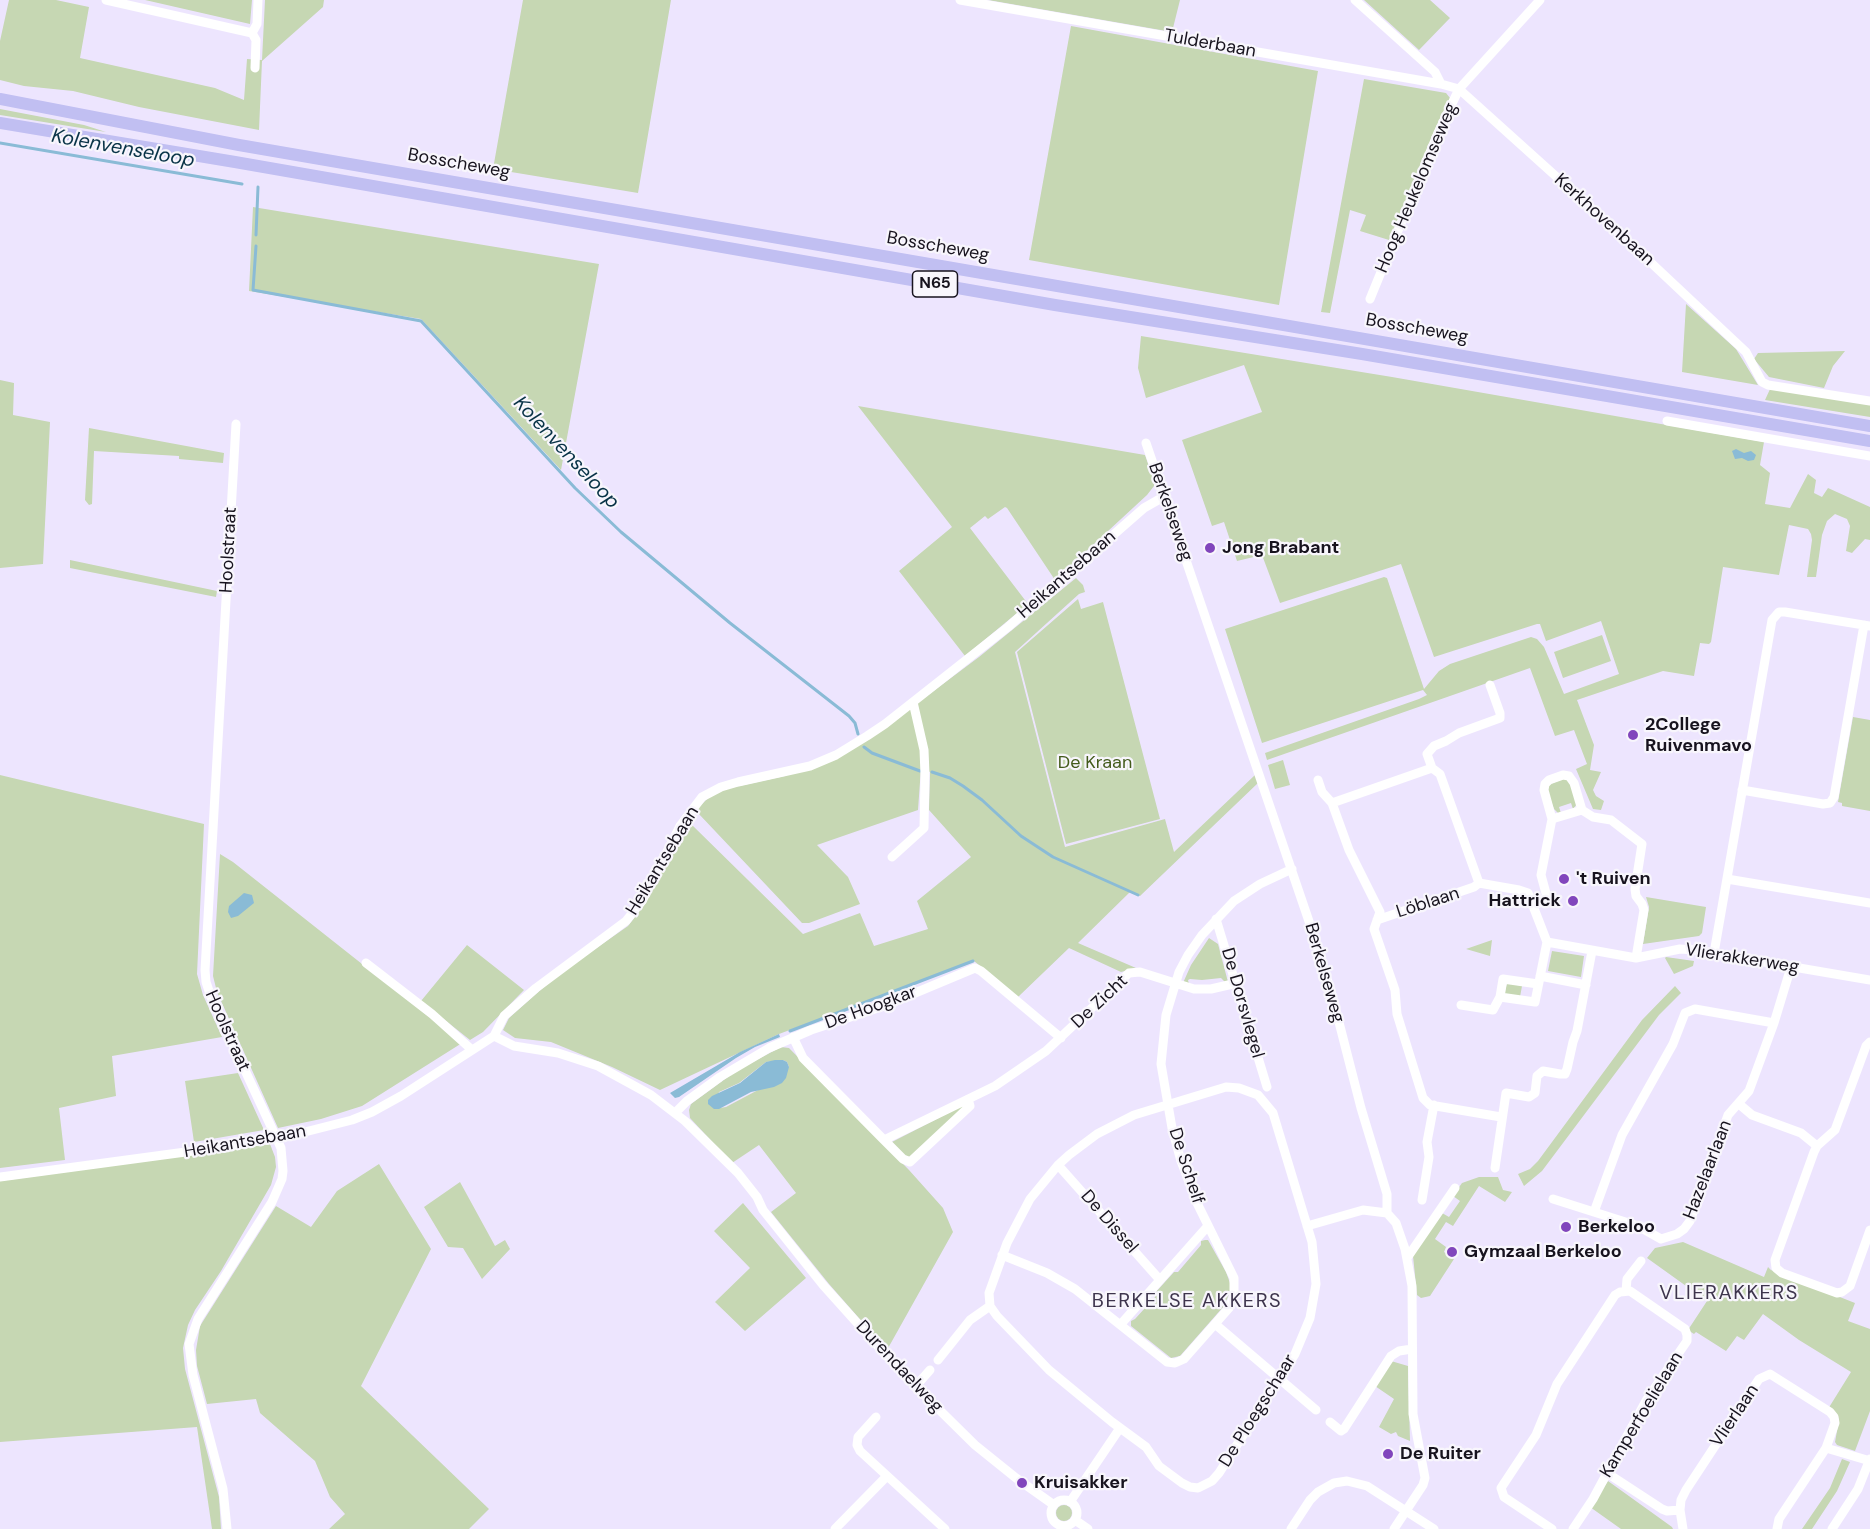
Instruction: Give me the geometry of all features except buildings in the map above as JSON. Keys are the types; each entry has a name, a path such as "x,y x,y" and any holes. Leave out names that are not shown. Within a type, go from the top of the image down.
{"main road":[{"name":"Bosscheweg","path":"0,99 238,145 1870,426"},
{"name":"Bosscheweg","path":"0,123 1055,305 1362,354 1870,441"}],"street":[{"path":"106,0 252,33 256,40 255,68"},
{"path":"252,33 257,24 258,0"},
{"name":"Tulderbaan","path":"960,0 1459,89"},
{"path":"1355,0 1435,72 1440,84"},
{"name":"Hoog Heukelomseweg","path":"1370,299 1438,133 1459,89 1540,0"},
{"name":"Kerkhovenbaan","path":"1459,89 1630,243 1746,352 1762,382 1768,385 1870,401"},
{"path":"1667,421 1870,456"},
{"name":"Hoolstraat","path":"227,1529 223,1489 190,1363 189,1344 198,1319 272,1202 282,1179 281,1148 211,997 205,970 236,424"},
{"name":"Berkelseweg","path":"1146,443 1292,869 1332,995 1361,1108 1387,1194 1388,1213 1399,1229 1407,1258 1412,1286 1413,1414 1425,1478 1423,1485 1394,1529"},
{"name":"Heikantsebaan","path":"0,1177 221,1148 276,1138 339,1124 372,1112 401,1096 494,1036 504,1016 536,988 633,915 680,826 702,797 721,787 819,763 867,736 913,702 1052,590 1144,508 1166,496"},
{"path":"1714,953 1742,790 1774,616 1779,612 1785,612 1867,626 1834,797 1830,803 1823,804 1742,790"},
{"path":"1332,803 1432,768 1427,754 1434,746 1459,733 1500,718 1490,685"},
{"path":"892,857 924,828 924,750 913,702"},
{"name":"Löblaan","path":"1377,920 1474,887 1479,883 1440,774 1432,768"},
{"path":"1534,906 1547,897 1541,875 1552,819 1544,790 1545,784 1563,775 1569,776 1574,783 1582,810 1593,817 1611,820 1642,844 1635,889 1636,896 1644,910 1636,958"},
{"name":"Löblaan","path":"1318,780 1322,792 1332,803 1349,850 1380,912 1377,920"},
{"path":"1552,819 1582,810"},
{"path":"1168,1104 1161,1064 1162,1042 1166,1015 1175,983 1188,955 1202,935 1234,901 1248,891 1292,869"},
{"path":"1727,879 1869,903 1870,893"},
{"path":"1479,883 1528,893 1547,942 1535,1002 1500,997"},
{"name":"De Dorsvlegel","path":"1216,919 1267,1087"},
{"path":"1377,920 1374,929 1395,990 1397,1014 1414,1072 1426,1103 1502,1117"},
{"name":"Vlierakkerweg","path":"1547,942 1636,958 1680,949 1870,980"},
{"path":"1495,1168 1506,1093 1529,1096 1535,1093 1537,1076 1544,1071 1564,1074 1567,1069 1577,1031 1592,951"},
{"path":"366,963 432,1014 471,1049"},
{"name":"Hazelaarlaan","path":"1553,1199 1638,1226 1661,1239 1684,1229 1690,1221 1728,1115 1749,1091 1774,1023 1791,967"},
{"name":"De Hoogkar","path":"676,1112 687,1101 729,1071 769,1048 793,1037 884,1006 975,968 1061,1038"},
{"name":"De Zicht","path":"1061,1038 1129,973 1140,972 1175,983"},
{"path":"1461,1005 1493,1010 1500,997 1503,979 1586,985"},
{"path":"1175,983 1194,988 1211,989 1237,983"},
{"path":"1594,1212 1622,1135 1673,1044 1685,1013 1695,1009 1774,1023"},
{"name":"Durendaelweg","path":"494,1036 514,1046 558,1053 598,1066 651,1095 676,1112 705,1139 728,1166 738,1173 757,1197 763,1210 823,1285 915,1387 975,1445 1054,1505"},
{"path":"793,1037 803,1059 903,1159 910,1162 970,1106 968,1099"},
{"path":"884,1140 1003,1080 1061,1038"},
{"path":"1870,1042 1866,1046 1835,1130 1817,1146 1775,1260 1776,1268 1792,1277 1837,1293 1842,1292 1850,1286 1870,1230"},
{"name":"De Ploegschaar","path":"1226,1087 1250,1091 1262,1098 1276,1121 1307,1226 1316,1270 1313,1307 1300,1344 1219,1473 1204,1486 1191,1487 1182,1483 1159,1466 1146,1447 1049,1370 990,1306 990,1286 1016,1223 1030,1198 1058,1165 1086,1142 1114,1124 1168,1104 1226,1087"},
{"name":"De Schelf","path":"1121,1324 1167,1362 1174,1363 1184,1359 1233,1301 1235,1284 1231,1269 1207,1227 1181,1161 1168,1104"},
{"path":"1739,1104 1752,1115 1801,1133 1817,1146"},
{"path":"1422,1200 1429,1157 1427,1142 1434,1105"},
{"name":"De Dissel","path":"1058,1165 1160,1280"},
{"path":"1407,1258 1455,1188"},
{"path":"1307,1226 1363,1209 1388,1213"},
{"path":"1002,1255 1047,1273 1075,1289 1121,1324 1207,1227"},
{"path":"1552,1529 1504,1497 1502,1484 1536,1434 1552,1393 1563,1374 1615,1295 1626,1291 1627,1279 1641,1261"},
{"name":"Kamperfoelielaan","path":"1572,1529 1593,1499 1647,1399 1687,1341 1687,1335 1679,1324 1626,1291"},
{"path":"938,1360 970,1320 990,1306"},
{"path":"1215,1324 1316,1410"},
{"path":"1330,1422 1341,1431 1391,1356 1399,1351 1412,1349"},
{"path":"915,1387 930,1370"},
{"name":"Vlierlaan","path":"1680,1510 1681,1500 1686,1490 1759,1379 1770,1374 1830,1412 1835,1423 1826,1448 1779,1519 1778,1529"},
{"path":"876,1417 858,1437 856,1445 945,1529"},
{"path":"1070,1502 1120,1428"},
{"path":"1826,1448 1870,1460 1858,1489 1832,1529"},
{"path":"1607,1473 1662,1509 1680,1510 1683,1529"},
{"path":"835,1529 887,1476"},
{"path":"1291,1529 1318,1492 1327,1486 1342,1482 1368,1486 1434,1529"},
{"path":"1063,1501 1070,1502 1076,1512 1075,1520 1066,1526 1055,1527 1051,1514 1054,1505 1063,1501"},
{"path":"1075,1520 1088,1529"},
{"path":"1532,1529 1538,1520"}],"green space":[{"path":"9,0 56,0 89,7 80,58 215,88 244,100 247,59 262,60 265,0 324,0 323,7 262,61 259,130 139,107 73,91 24,86 0,80 0,41"},
{"path":"145,0 252,0 250,24"},
{"path":"523,0 671,0 638,193 493,169"},
{"path":"988,0 1180,0 1172,32"},
{"path":"1364,0 1430,0 1450,18 1419,50"},
{"path":"1071,26 1318,71 1279,305 1029,260"},
{"path":"1364,79 1446,93 1450,98 1389,240 1360,231 1366,215 1350,210 1330,313 1321,312"},
{"path":"0,109 84,125 106,132 0,115"},
{"path":"253,207 599,264 561,470 421,319 249,291"},
{"path":"1686,304 1736,349 1758,385 1682,372"},
{"path":"1141,336 1764,442 1760,465 1770,473 1765,504 1790,508 1808,474 1816,480 1814,493 1822,497 1828,488 1870,507 1870,540 1865,539 1852,553 1846,551 1850,526 1847,519 1835,514 1827,521 1822,535 1816,577 1807,577 1811,534 1808,529 1789,525 1779,575 1723,567 1711,642 1709,644 1700,643 1694,676 1663,671 1577,700 1594,745 1590,770 1601,772 1593,790 1596,796 1604,801 1601,810 1593,809 1576,769 1587,764 1574,730 1555,736 1530,668 1267,760 1265,753 1427,695 1423,690 1262,743 1225,629 1384,577 1387,578 1424,689 1439,671 1450,664 1531,637 1537,639 1544,647 1564,694 1619,674 1601,621 1546,641 1540,624 1537,624 1434,657 1401,564 1280,603 1262,555 1237,561 1224,522 1212,526 1182,440 1262,412 1244,365 1146,398 1138,368"},
{"path":"1845,351 1833,366 1824,388 1769,377 1754,359 1758,353"},
{"path":"0,380 14,383 13,415 50,422 43,564 0,568"},
{"path":"1771,387 1870,404 1870,417 1765,400"},
{"path":"858,406 1145,455 1154,486 1055,580 1007,508 1005,507 988,519 985,516 970,528 1028,604 965,656 899,571 952,527"},
{"path":"89,428 224,453 223,463 179,459 179,456 94,451 92,504 89,505 85,500"},
{"path":"70,560 217,591 216,597 70,568"},
{"path":"1076,578 1083,585 1085,592 1079,594 1015,652 1065,847 1165,819 1174,852 1255,775 1258,783 1140,896 1130,892 1078,943 1136,968 1121,972 1069,948 1018,997 974,961 779,1034 660,1090 551,1042 515,1038 503,1030 509,1018 537,993 565,970 628,926 649,894 687,822 803,934 860,913 874,946 928,929 917,901 971,857 929,810 930,772 921,768 918,810 817,845 848,877 860,904 809,923 802,923 698,813 697,809 709,797 721,790 785,776 872,737 979,657"},
{"name":"De Kraan","path":"1078,599 1081,609 1103,602 1160,819 1066,844 1017,652"},
{"path":"1602,635 1611,661 1563,678 1554,652"},
{"path":"1853,717 1870,720 1870,811 1842,806 1842,803 1838,802"},
{"path":"1283,760 1290,785 1275,789 1268,765"},
{"path":"0,775 204,824 197,974 203,995 222,1037 112,1056 116,1096 59,1108 65,1160 0,1168"},
{"path":"1563,779 1569,780 1577,804 1573,809 1571,803 1559,807 1561,813 1558,813 1547,791 1548,785"},
{"path":"220,854 462,1043 362,1106 321,1119 278,1128 217,992 213,976"},
{"path":"1646,897 1706,907 1702,933 1699,936 1643,944 1649,907"},
{"path":"1209,938 1218,944 1228,982 1226,983 1221,978 1190,979 1189,984 1183,983 1191,965"},
{"path":"1492,940 1490,956 1466,949"},
{"path":"467,945 524,990 483,1032 470,1040 421,1001"},
{"path":"1552,951 1584,956 1581,977 1548,971"},
{"path":"1666,957 1694,961 1693,966 1674,974"},
{"path":"1507,983 1522,986 1520,997 1504,995"},
{"path":"1675,986 1681,993 1659,1015 1542,1171 1524,1186 1518,1174 1530,1169 1538,1161 1642,1020"},
{"path":"781,1047 789,1048 909,1170 943,1208 953,1232 887,1350 829,1284 771,1212 796,1193 759,1145 732,1163 690,1118 691,1104 736,1071","holes":["783,1060 789,1067 758,1090 726,1107 714,1109 719,1092 739,1083 766,1062"]},
{"path":"238,1073 264,1130 194,1142 185,1081"},
{"path":"964,1107 911,1157 905,1156 892,1142"},
{"path":"270,1144 276,1167 271,1185 221,1271 195,1310 188,1325 183,1348 185,1369 219,1497 221,1529 212,1529 197,1427 0,1442 0,1181"},
{"path":"379,1164 431,1249 361,1386 489,1509 469,1529 329,1529 345,1514 330,1497 315,1461 260,1413 256,1399 207,1404 197,1366 196,1350 200,1326 276,1206 311,1227 337,1191"},
{"path":"1479,1177 1498,1177 1503,1190 1512,1192 1505,1202 1479,1186 1453,1226 1446,1222 1435,1239 1446,1247 1444,1252 1454,1259 1430,1296 1421,1298 1417,1295 1413,1256 1442,1213 1449,1217 1460,1201 1453,1196 1462,1183"},
{"path":"460,1182 495,1246 505,1240 510,1249 482,1279 463,1248 448,1247 424,1207"},
{"path":"743,1203 806,1278 745,1331 715,1302 750,1268 714,1231"},
{"path":"1208,1240 1226,1272 1230,1292 1224,1306 1180,1356 1171,1358 1131,1326 1131,1321 1155,1297 1155,1293 1174,1272 1178,1272 1201,1245 1201,1241"},
{"path":"1683,1242 1764,1277 1768,1267 1855,1303 1848,1321 1870,1329 1870,1411 1855,1451 1837,1445 1835,1442 1839,1420 1837,1414 1828,1409 1851,1372 1799,1340 1763,1314 1744,1340 1737,1336 1726,1351 1696,1332 1694,1334 1688,1330 1707,1301 1647,1258 1655,1248"},
{"path":"1391,1361 1408,1366 1410,1441 1398,1436 1396,1432 1391,1434 1379,1427 1394,1399 1375,1386"},
{"path":"1842,1459 1850,1462 1837,1491 1812,1529 1802,1529 1830,1488"},
{"path":"1608,1481 1673,1529 1621,1529 1590,1507"},
{"path":"1064,1505 1072,1513 1064,1521 1056,1513"}],"water":[{"path":"1736,449 1744,453 1751,451 1756,455 1754,460 1735,459 1732,451"},
{"path":"244,893 252,895 254,903 238,916 231,918 228,912 229,906"},
{"path":"779,1034 780,1037 736,1058 679,1097 675,1098 670,1093 740,1052"},
{"path":"775,1060 787,1062 789,1067 782,1083 751,1092 719,1109 714,1109 708,1104 712,1096 740,1083 766,1062"}],"waterway":[{"name":"Kolenvenseloop","path":"0,143 242,184"},
{"name":"Kolenvenseloop","path":"256,235 258,187"},
{"name":"Kolenvenseloop","path":"256,246 253,290 421,321 575,488 621,532 730,623 849,716 855,723 858,734"},
{"name":"Kolenvenseloop","path":"864,747 872,753 920,771"},
{"name":"Kolenvenseloop","path":"932,772 950,778 963,786 982,800 1021,836 1053,857 1138,895"},
{"path":"790,1031 973,961"}],"place":[{"name":"Jong Brabant","path":"1210,548"},
{"name":"2College Ruivenmavo","path":"1633,735"},
{"name":"'t Ruiven","path":"1564,879"},
{"name":"Hattrick","path":"1573,901"},
{"name":"Berkeloo","path":"1566,1227"},
{"name":"Gymzaal Berkeloo","path":"1452,1252"},
{"name":"De Ruiter","path":"1388,1454"},
{"name":"Kruisakker","path":"1022,1483"}],"district":[{"name":"VLIERAKKERS","path":"1729,1294"},
{"name":"BERKELSE AKKERS","path":"1187,1302"}]}
